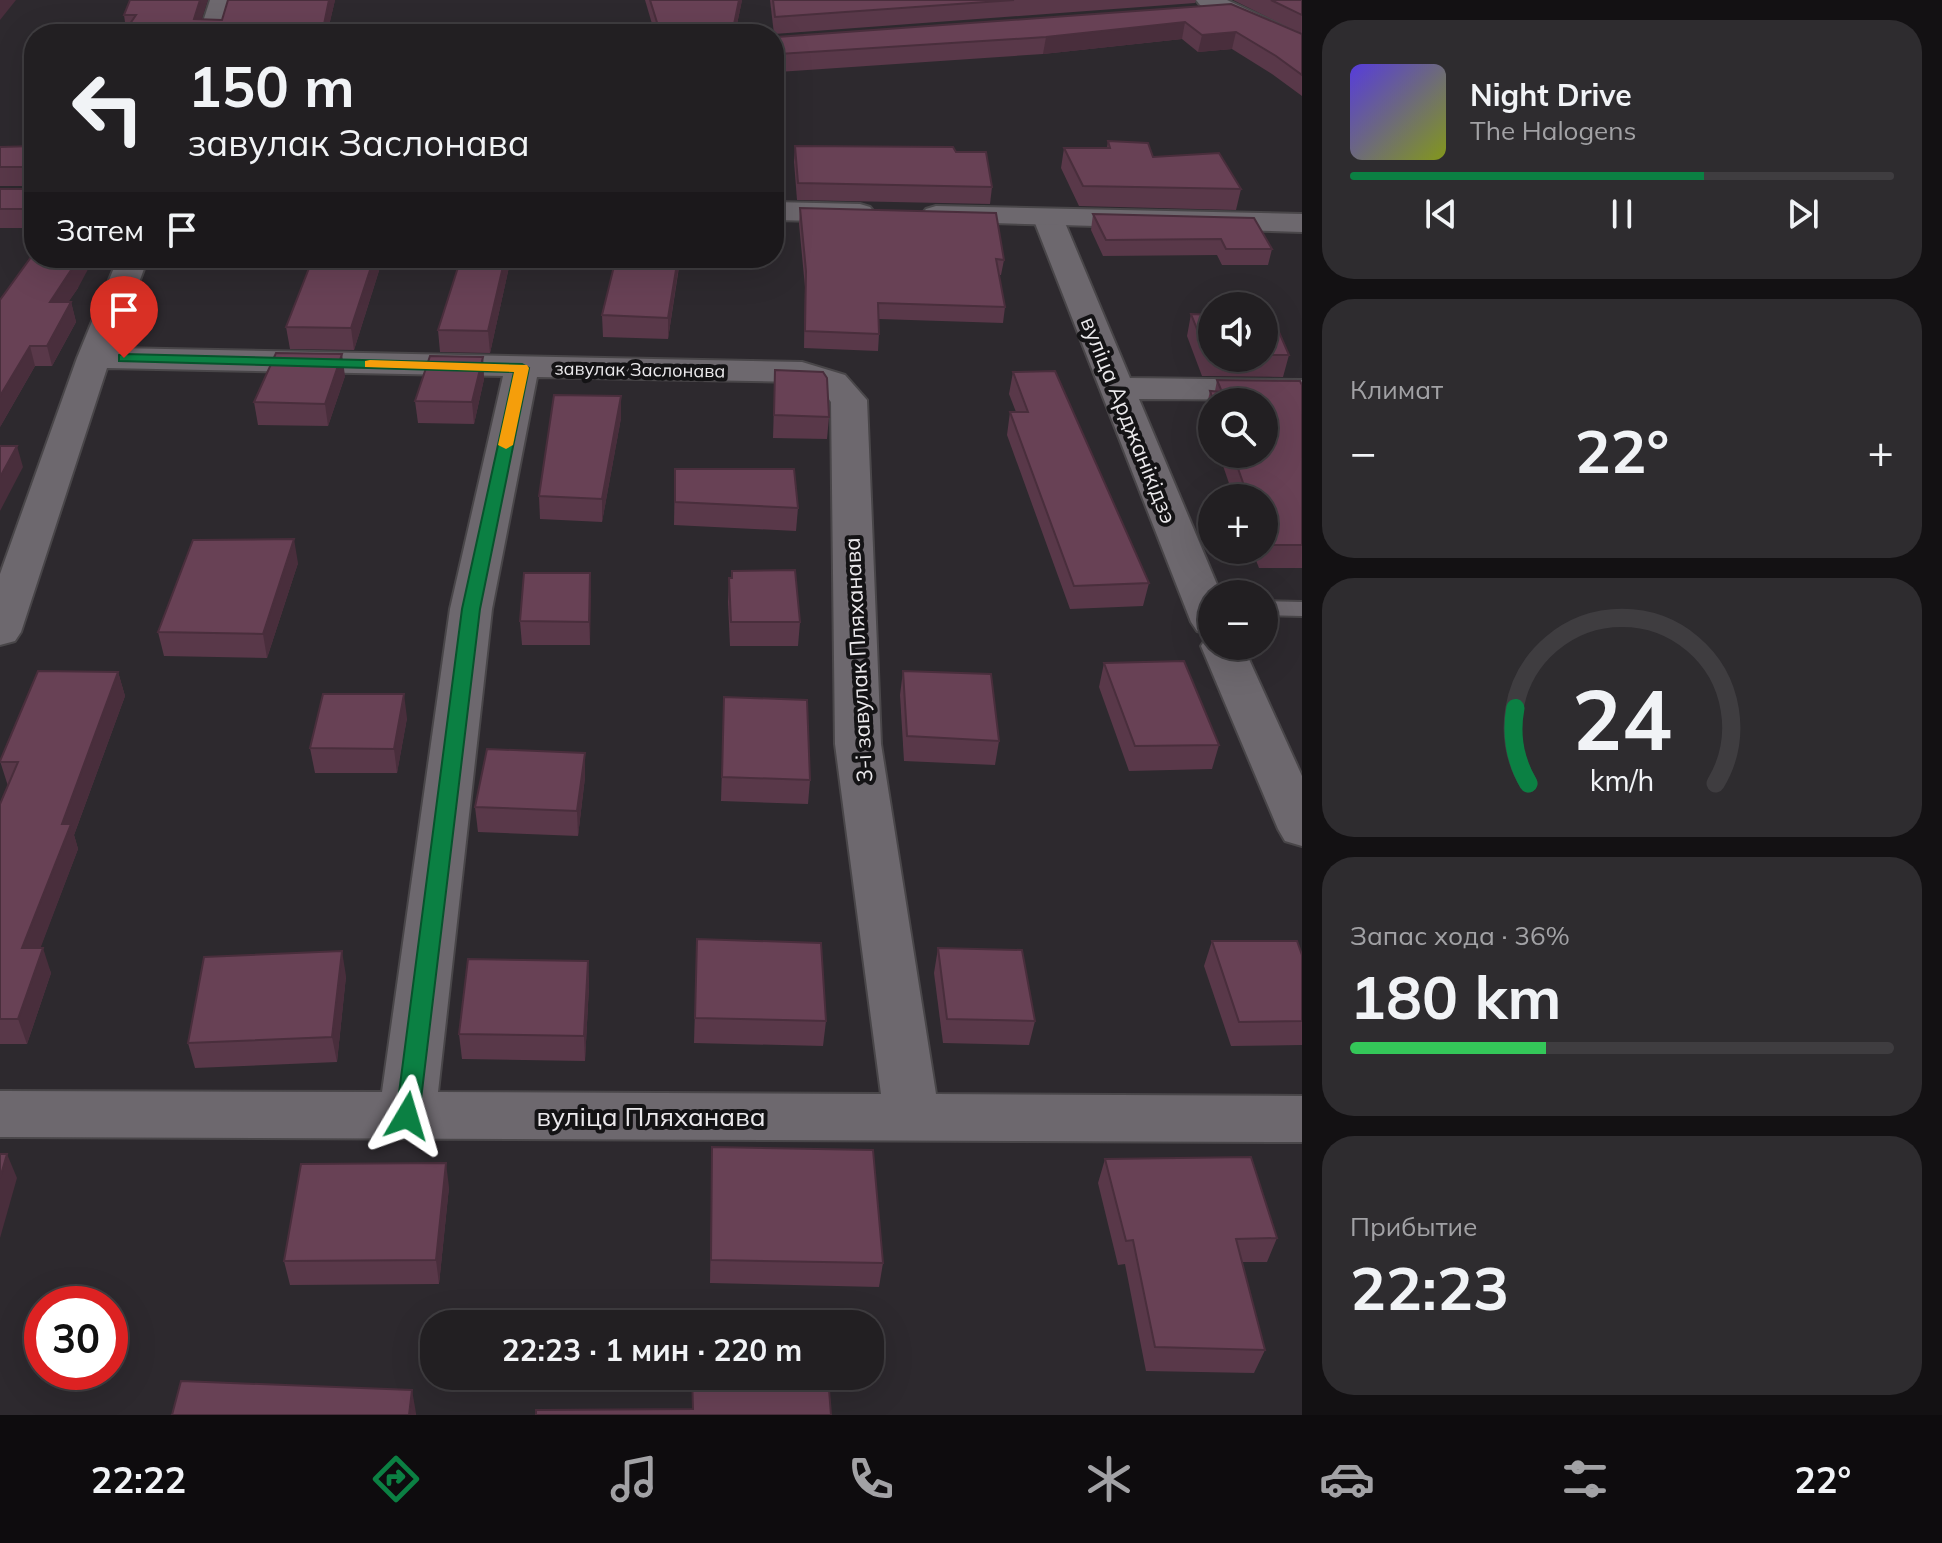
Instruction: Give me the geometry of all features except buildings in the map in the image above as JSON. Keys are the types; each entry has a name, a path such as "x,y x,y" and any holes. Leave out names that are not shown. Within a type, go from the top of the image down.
{"street":[{"path":"214,24 222,0"},
{"path":"1208,0 1302,44"},
{"path":"1185,15 1232,11"},
{"path":"784,211 1302,223"},
{"name":"вуліца Арджанікідзэ","path":"1048,218 1198,585"},
{"path":"0,632 94,358 129,268"},
{"name":"завулак Заслонава","path":"94,358 802,372"},
{"path":"407,1116 471,609 522,368"},
{"name":"3-і завулак Пляханава","path":"802,372 833,382 849,400 858,744 912,1117"},
{"path":"1115,388 1302,390"},
{"name":"вуліца Арджанікідзэ","path":"1230,660 1302,829"},
{"name":"вуліца Пляханава","path":"0,1114 1302,1119"}],"lane":[{"path":"1278,608 1302,609"}],"slow traffic":[{"path":"370,364 522,368 506,445"}],"route":[{"path":"124,358 522,368 471,609 407,1116"}]}
